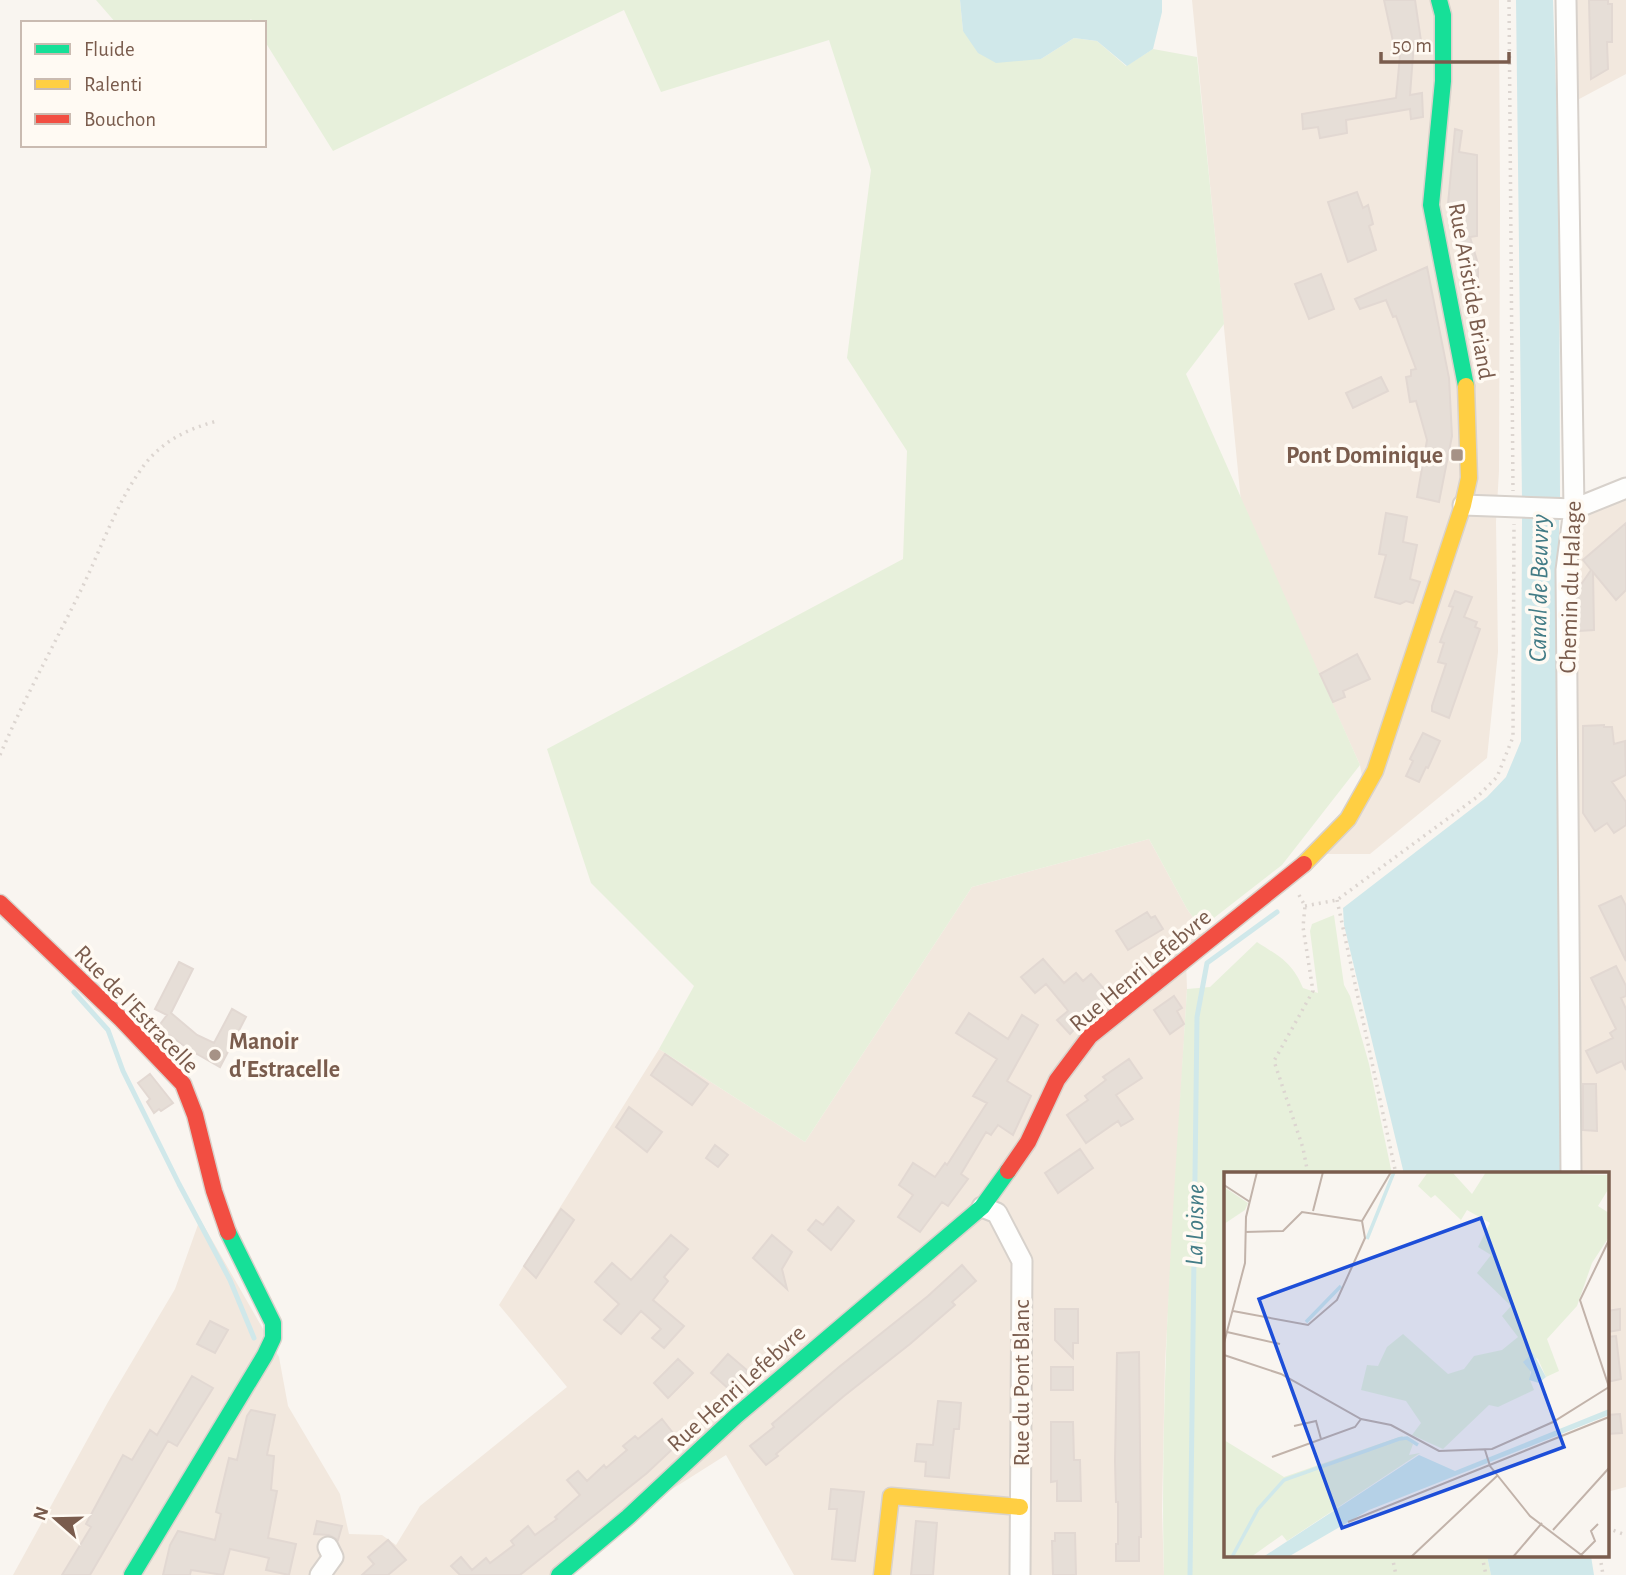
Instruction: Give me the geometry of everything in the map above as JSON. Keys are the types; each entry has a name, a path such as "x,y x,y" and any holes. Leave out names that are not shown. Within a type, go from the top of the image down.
{"street":[{"name":"Rue Aristide Briand","path":"1439,0 1443,15 1443,81 1431,205 1466,376 1469,468 1463,505"},
{"name":"Chemin du Halage","path":"1566,0 1566,570 1571,1172"},
{"path":"1463,505 1567,509 1626,488"},
{"name":"Rue Henri Lefebvre","path":"559,1575 628,1517 736,1416 982,1207 1028,1142 1057,1080 1090,1036 1289,878 1348,818 1375,771 1463,505"},
{"name":"Rue de l'Estracelle","path":"0,903 121,1019 183,1084 195,1115 214,1191 229,1233 273,1323 273,1338 265,1355 132,1575"},
{"name":"Rue du Pont Blanc","path":"982,1207 997,1213 1022,1261 1020,1575"},
{"path":"882,1575 891,1496 1020,1507"},
{"path":"320,1575 333,1557 328,1547"}],"path":[{"path":"1305,905 1337,900 1477,797 1497,777 1513,737 1521,509 1509,0"},
{"path":"0,755 20,707 80,592 119,509 145,464 162,446 189,429 217,421"},
{"path":"1289,878 1305,905 1303,927 1313,991 1274,1061 1303,1148 1308,1172"},
{"path":"1337,900 1396,1172"},
{"path":"1608,1528 1626,1535"}],"shaded area":[{"path":"1192,0 1499,0 1499,471 1496,522 1498,652 1487,758 1370,854 1314,854 1365,792 1360,765 1241,502"},
{"path":"1566,0 1626,0 1626,74 1568,105"},
{"path":"1626,488 1626,1487 1608,1492 1608,1172 1571,1172 1574,509"},
{"path":"1149,839 1187,909 1210,940 1186,960 1187,989 1165,1363 1162,1511 1164,1575 794,1575 726,1455 628,1517 559,1575 13,1575 108,1402 175,1289 200,1219 279,1357 288,1406 340,1494 349,1534 382,1535 396,1545 420,1506 567,1387 499,1305 659,1049 805,1142 972,887"}],"green space":[{"path":"96,0 960,0 963,31 1041,59 1074,38 1097,41 1126,66 1153,49 1197,57 1224,324 1186,374 1360,765 1282,865 1201,928 1187,909 1149,839 972,887 805,1142 659,1049 694,986 591,883 547,749 903,559 907,451 847,358 871,170 829,40 661,92 624,10 333,151 266,43 266,21 114,21"},
{"path":"1334,915 1344,985 1350,996 1369,1064 1392,1172 1224,1172 1224,1558 1487,1558 1491,1575 1164,1575 1166,1355 1187,989 1210,987 1257,942 1290,966 1303,988 1318,993 1310,931 1312,924"}],"water":[{"path":"960,0 1162,0 1162,12 1153,49 1127,66 1097,41 1074,38 1041,59 996,63 978,53 963,31"},
{"name":"Canal de Beuvry","path":"1516,0 1553,0 1559,178 1560,499 1555,499 1554,519 1559,520 1561,1172 1404,1172 1344,925 1343,908 1487,797 1506,777 1521,741 1522,517 1531,518 1531,500 1522,499"},
{"path":"1487,1558 1591,1558 1594,1575 1491,1575"}],"building":[{"path":"1384,0 1415,0 1421,41 1414,42 1410,95 1422,93 1423,117 1411,119 1410,109 1346,120 1347,133 1320,138 1318,127 1303,129 1302,114 1396,98 1401,45 1394,46"},
{"path":"1589,0 1608,0 1608,4 1612,4 1612,42 1607,42 1608,69 1591,79"},
{"path":"1455,129 1462,131 1459,152 1477,155 1477,236 1470,237 1478,264 1478,282 1466,286 1448,204"},
{"path":"1357,192 1363,208 1368,205 1373,224 1369,226 1376,250 1348,262 1328,202"},
{"path":"1427,267 1449,378 1452,436 1439,502 1417,497 1427,440 1416,401 1410,402 1406,377 1411,376 1411,370 1416,369 1396,316 1393,317 1386,300 1360,309 1355,299"},
{"path":"1321,274 1334,309 1309,319 1295,284"},
{"path":"1381,377 1388,391 1353,408 1346,393"},
{"path":"1386,513 1407,517 1403,542 1417,545 1410,579 1420,582 1413,603 1406,601 1400,604 1375,597 1386,555 1379,554"},
{"path":"1626,523 1626,590 1616,600 1593,572 1594,630 1579,631 1578,589 1591,570 1583,560"},
{"path":"1455,591 1472,597 1464,617 1477,622 1475,627 1480,629 1449,718 1432,711 1432,706 1446,664 1438,662 1444,643 1440,642 1453,607 1449,606"},
{"path":"1357,654 1370,679 1343,691 1345,697 1333,702 1320,674"},
{"path":"1583,726 1612,727 1614,744 1625,741 1626,775 1612,782 1626,802 1626,825 1614,833 1607,823 1595,831 1583,813"},
{"path":"1423,733 1440,741 1419,782 1406,776 1413,761 1410,759"},
{"path":"1621,896 1626,906 1626,961 1599,906"},
{"path":"1147,912 1151,918 1155,916 1163,929 1128,950 1116,931"},
{"path":"1043,959 1064,983 1076,973 1083,981 1091,974 1112,998 1070,1034 1057,1020 1068,1011 1046,984 1035,993 1021,977"},
{"path":"179,962 193,969 171,1013 197,1035 214,1043 232,1009 246,1017 220,1067 158,1027 167,1015 155,1009"},
{"path":"1616,966 1626,986 1626,996 1621,998 1626,1009 1626,1070 1622,1061 1597,1073 1586,1051 1613,1038 1610,1033 1616,1029 1591,978"},
{"path":"1174,996 1182,1008 1177,1011 1184,1024 1170,1034 1154,1010"},
{"path":"969,1013 1008,1039 1022,1015 1038,1025 1007,1081 1031,1096 1013,1135 998,1125 991,1135 986,1132 961,1174 968,1179 948,1206 942,1202 920,1232 898,1217 913,1195 899,1185 913,1163 935,1177 945,1163 947,1165 987,1103 973,1096 997,1059 956,1033"},
{"path":"665,1054 708,1084 692,1105 651,1075"},
{"path":"1129,1059 1142,1078 1116,1095 1133,1119 1121,1126 1118,1121 1086,1143 1067,1115 1088,1100 1085,1096 1106,1080 1103,1077"},
{"path":"150,1074 173,1103 154,1113 147,1102 150,1099 138,1083"},
{"path":"1583,1084 1596,1084 1597,1131 1583,1130"},
{"path":"629,1107 662,1132 647,1152 616,1127"},
{"path":"715,1145 728,1155 718,1167 706,1158"},
{"path":"1080,1149 1093,1168 1058,1193 1045,1173"},
{"path":"838,1207 854,1221 831,1250 808,1230 816,1220 823,1225"},
{"path":"561,1209 574,1220 536,1278 524,1266"},
{"path":"671,1235 688,1249 664,1277 668,1281 653,1300 684,1326 664,1348 652,1338 661,1329 641,1311 621,1334 604,1320 619,1304 595,1282 612,1263 631,1280"},
{"path":"772,1235 792,1252 782,1269 787,1289 753,1258"},
{"path":"962,1265 976,1281 952,1302 955,1305 844,1396 766,1465 750,1446 774,1427 772,1424"},
{"path":"1055,1309 1078,1309 1078,1343 1073,1343 1073,1358 1055,1340"},
{"path":"1620,1309 1620,1330 1608,1332 1608,1311"},
{"path":"210,1321 228,1330 215,1353 197,1344"},
{"path":"1616,1336 1621,1379 1608,1382 1608,1337"},
{"path":"1139,1352 1139,1561 1116,1561 1117,1353"},
{"path":"728,1354 748,1371 731,1391 711,1373"},
{"path":"678,1359 693,1373 668,1398 654,1383"},
{"path":"1051,1367 1073,1367 1073,1390 1051,1390"},
{"path":"192,1376 213,1388 177,1446 168,1441 90,1575 62,1575 91,1527 86,1524 123,1455 132,1460 150,1430 157,1435"},
{"path":"938,1401 961,1403 959,1429 954,1429 949,1478 925,1476 926,1462 915,1461 917,1444 933,1445"},
{"path":"251,1410 275,1415 267,1455 274,1456 271,1490 277,1491 268,1538 296,1544 289,1575 266,1570 269,1558 230,1549 223,1575 191,1570 190,1575 163,1575 170,1545 178,1531 215,1540 221,1514 216,1512 229,1458 237,1460 247,1416"},
{"path":"1620,1414 1622,1433 1608,1434 1608,1415"},
{"path":"662,1419 680,1442 647,1473 520,1575 460,1575 451,1566 461,1557 472,1570 486,1558 490,1563 514,1545 511,1541 528,1526 535,1535 557,1519 555,1517 580,1495 567,1480 578,1471 587,1481 604,1465 606,1468 627,1450 623,1446 635,1436 638,1439"},
{"path":"1051,1422 1073,1422 1074,1460 1080,1460 1081,1501 1057,1501 1057,1481 1051,1482"},
{"path":"831,1489 864,1492 855,1561 832,1559 837,1509 829,1509"},
{"path":"317,1521 342,1526 338,1540 329,1535 314,1534"},
{"path":"916,1521 937,1523 933,1575 911,1575"},
{"path":"1055,1533 1075,1533 1076,1575 1053,1575 1052,1541 1055,1541"},
{"path":"388,1540 406,1560 388,1575 362,1575 374,1564 368,1557"}],"waterway":[{"name":"La Loisne","path":"1190,1575 1197,1017 1207,963 1277,912"},
{"path":"74,992 108,1030 123,1071 230,1280 254,1338"}],"traffic: fast":[{"path":"1439,0 1443,15 1443,81 1431,205 1466,386"},
{"path":"559,1575 628,1517 736,1416 982,1207 1008,1171"},
{"path":"132,1575 273,1338 273,1323 228,1232"}],"traffic: slow":[{"path":"1304,864 1348,819 1375,771 1463,505 1469,478 1466,386"},
{"path":"882,1575 891,1496 1020,1507"}],"traffic: jam":[{"path":"1008,1171 1028,1142 1057,1080 1090,1036 1304,864"},
{"path":"0,903 121,1019 183,1084 195,1115 214,1191 228,1232"}],"place":[{"name":"Pont Dominique","path":"1457,455"},
{"name":"Manoir d'Estracelle","path":"215,1055"}]}
